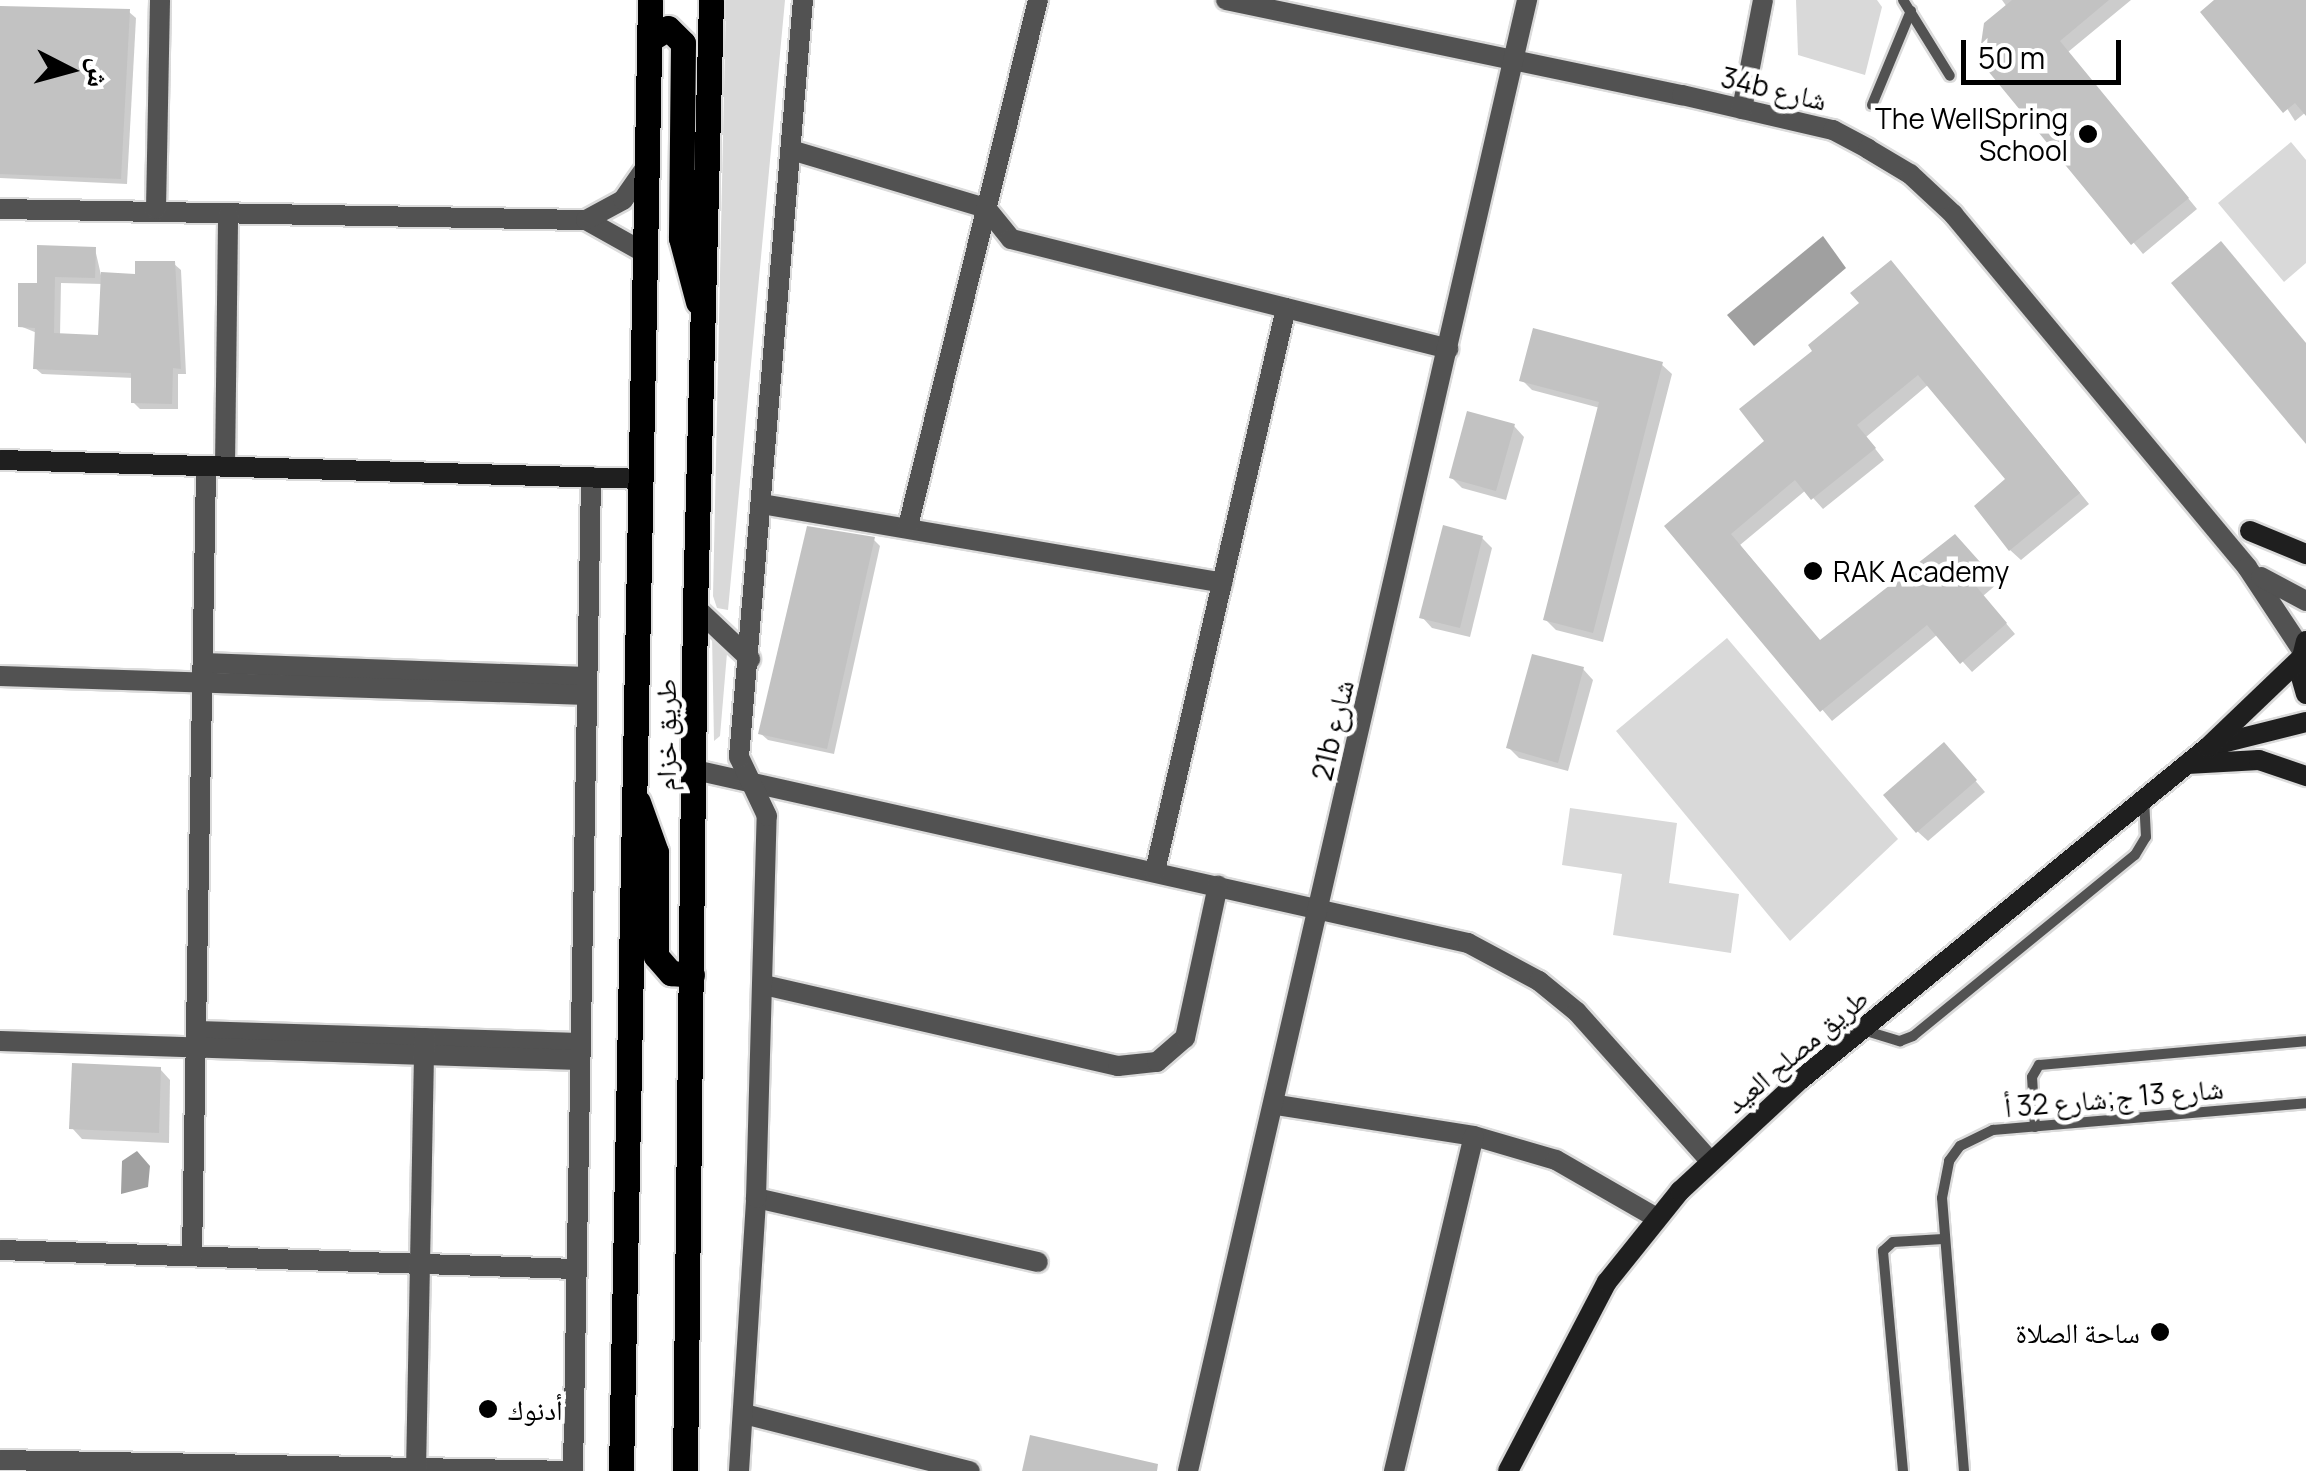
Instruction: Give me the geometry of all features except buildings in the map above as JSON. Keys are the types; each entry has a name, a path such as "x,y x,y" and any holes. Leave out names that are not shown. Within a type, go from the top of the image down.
{"main road":[{"name":"طريق خزام","path":"621,1471 650,0"},
{"name":"طريق خزام","path":"685,1471 695,607 706,331 711,0"},
{"path":"649,40 668,28 683,43 681,238 706,331"},
{"path":"636,798 653,829 656,852 656,956 671,973 692,974"}],"street":[{"path":"156,209 160,0"},
{"path":"739,1471 756,1198 766,816 744,776 739,757 804,0"},
{"path":"908,526 1038,0"},
{"name":"34b شارع","path":"1226,0 1833,130 1910,174 1953,214 2248,567 2303,650"},
{"name":"21b شارع","path":"1188,1471 1276,1105 1527,0"},
{"path":"1742,109 1763,0"},
{"path":"791,150 986,208 1011,240 1448,348"},
{"path":"586,220 623,200 647,166"},
{"path":"0,208 586,220 646,253"},
{"path":"192,1256 204,673 228,215"},
{"path":"1154,871 1286,308"},
{"path":"0,460 643,479"},
{"path":"0,1460 156,1467 573,1471 591,478"},
{"path":"762,504 908,526 1222,583"},
{"path":"2250,531 2306,554"},
{"name":"34b شارع","path":"2248,567 2306,600"},
{"path":"695,607 750,659"},
{"path":"2303,650 2306,694"},
{"name":"طريق مصلح العيد","path":"1508,1471 1559,1364 1608,1282 1656,1218 1710,1161 1862,1030 2208,746 2303,650"},
{"path":"0,676 204,673 587,686"},
{"name":"طريق مصلح العيد","path":"2208,746 2306,722"},
{"path":"2185,765 2259,760 2306,776"},
{"path":"695,770 744,776 1468,943 1538,981 1618,1051 1710,1161"},
{"path":"764,985 1118,1066 1157,1062 1185,1038 1218,886"},
{"path":"0,1041 198,1038 580,1051"},
{"path":"416,1469 424,1264 424,1046"},
{"path":"1276,1105 1474,1136 1556,1160 1656,1218"},
{"path":"1394,1471 1474,1136"},
{"path":"756,1198 1038,1262"},
{"path":"0,1250 575,1269"},
{"path":"744,1414 970,1471"}],"lane":[{"path":"1903,0 1950,76"},
{"path":"1872,105 1911,11"},
{"path":"1862,1030 1900,1041 1912,1036 2135,855 2146,837 2144,798"},
{"path":"2035,1126 2032,1077 2039,1065 2306,1041"},
{"name":"شارع 13 ج;شارع 32 أ","path":"1964,1471 1944,1239 1943,1179 1960,1146 1993,1130 2306,1103"},
{"path":"1903,1471 1883,1251 1893,1242 1944,1239"}],"shaded area":[{"path":"726,0 785,0 728,610 717,608 713,596"},
{"path":"1796,0 1877,0 1882,7 1865,75 1798,55"},
{"path":"2291,142 2306,160 2306,263 2284,282 2218,203"},
{"path":"1823,236 1846,268 1754,346 1727,315"},
{"path":"712,634 727,653 720,736 714,741"},
{"path":"1727,638 1898,839 1790,941 1616,731"},
{"path":"1570,808 1677,823 1669,883 1739,894 1731,953 1613,935 1622,874 1562,865"},
{"path":"137,1151 150,1166 148,1187 121,1194 122,1161"}],"place":[{"name":"The WellSpring School","path":"2088,134"},
{"name":"RAK Academy","path":"1813,571"},
{"name":"ساحة الصلاة","path":"2160,1332"},
{"name":"أدنوك","path":"488,1409"}]}
